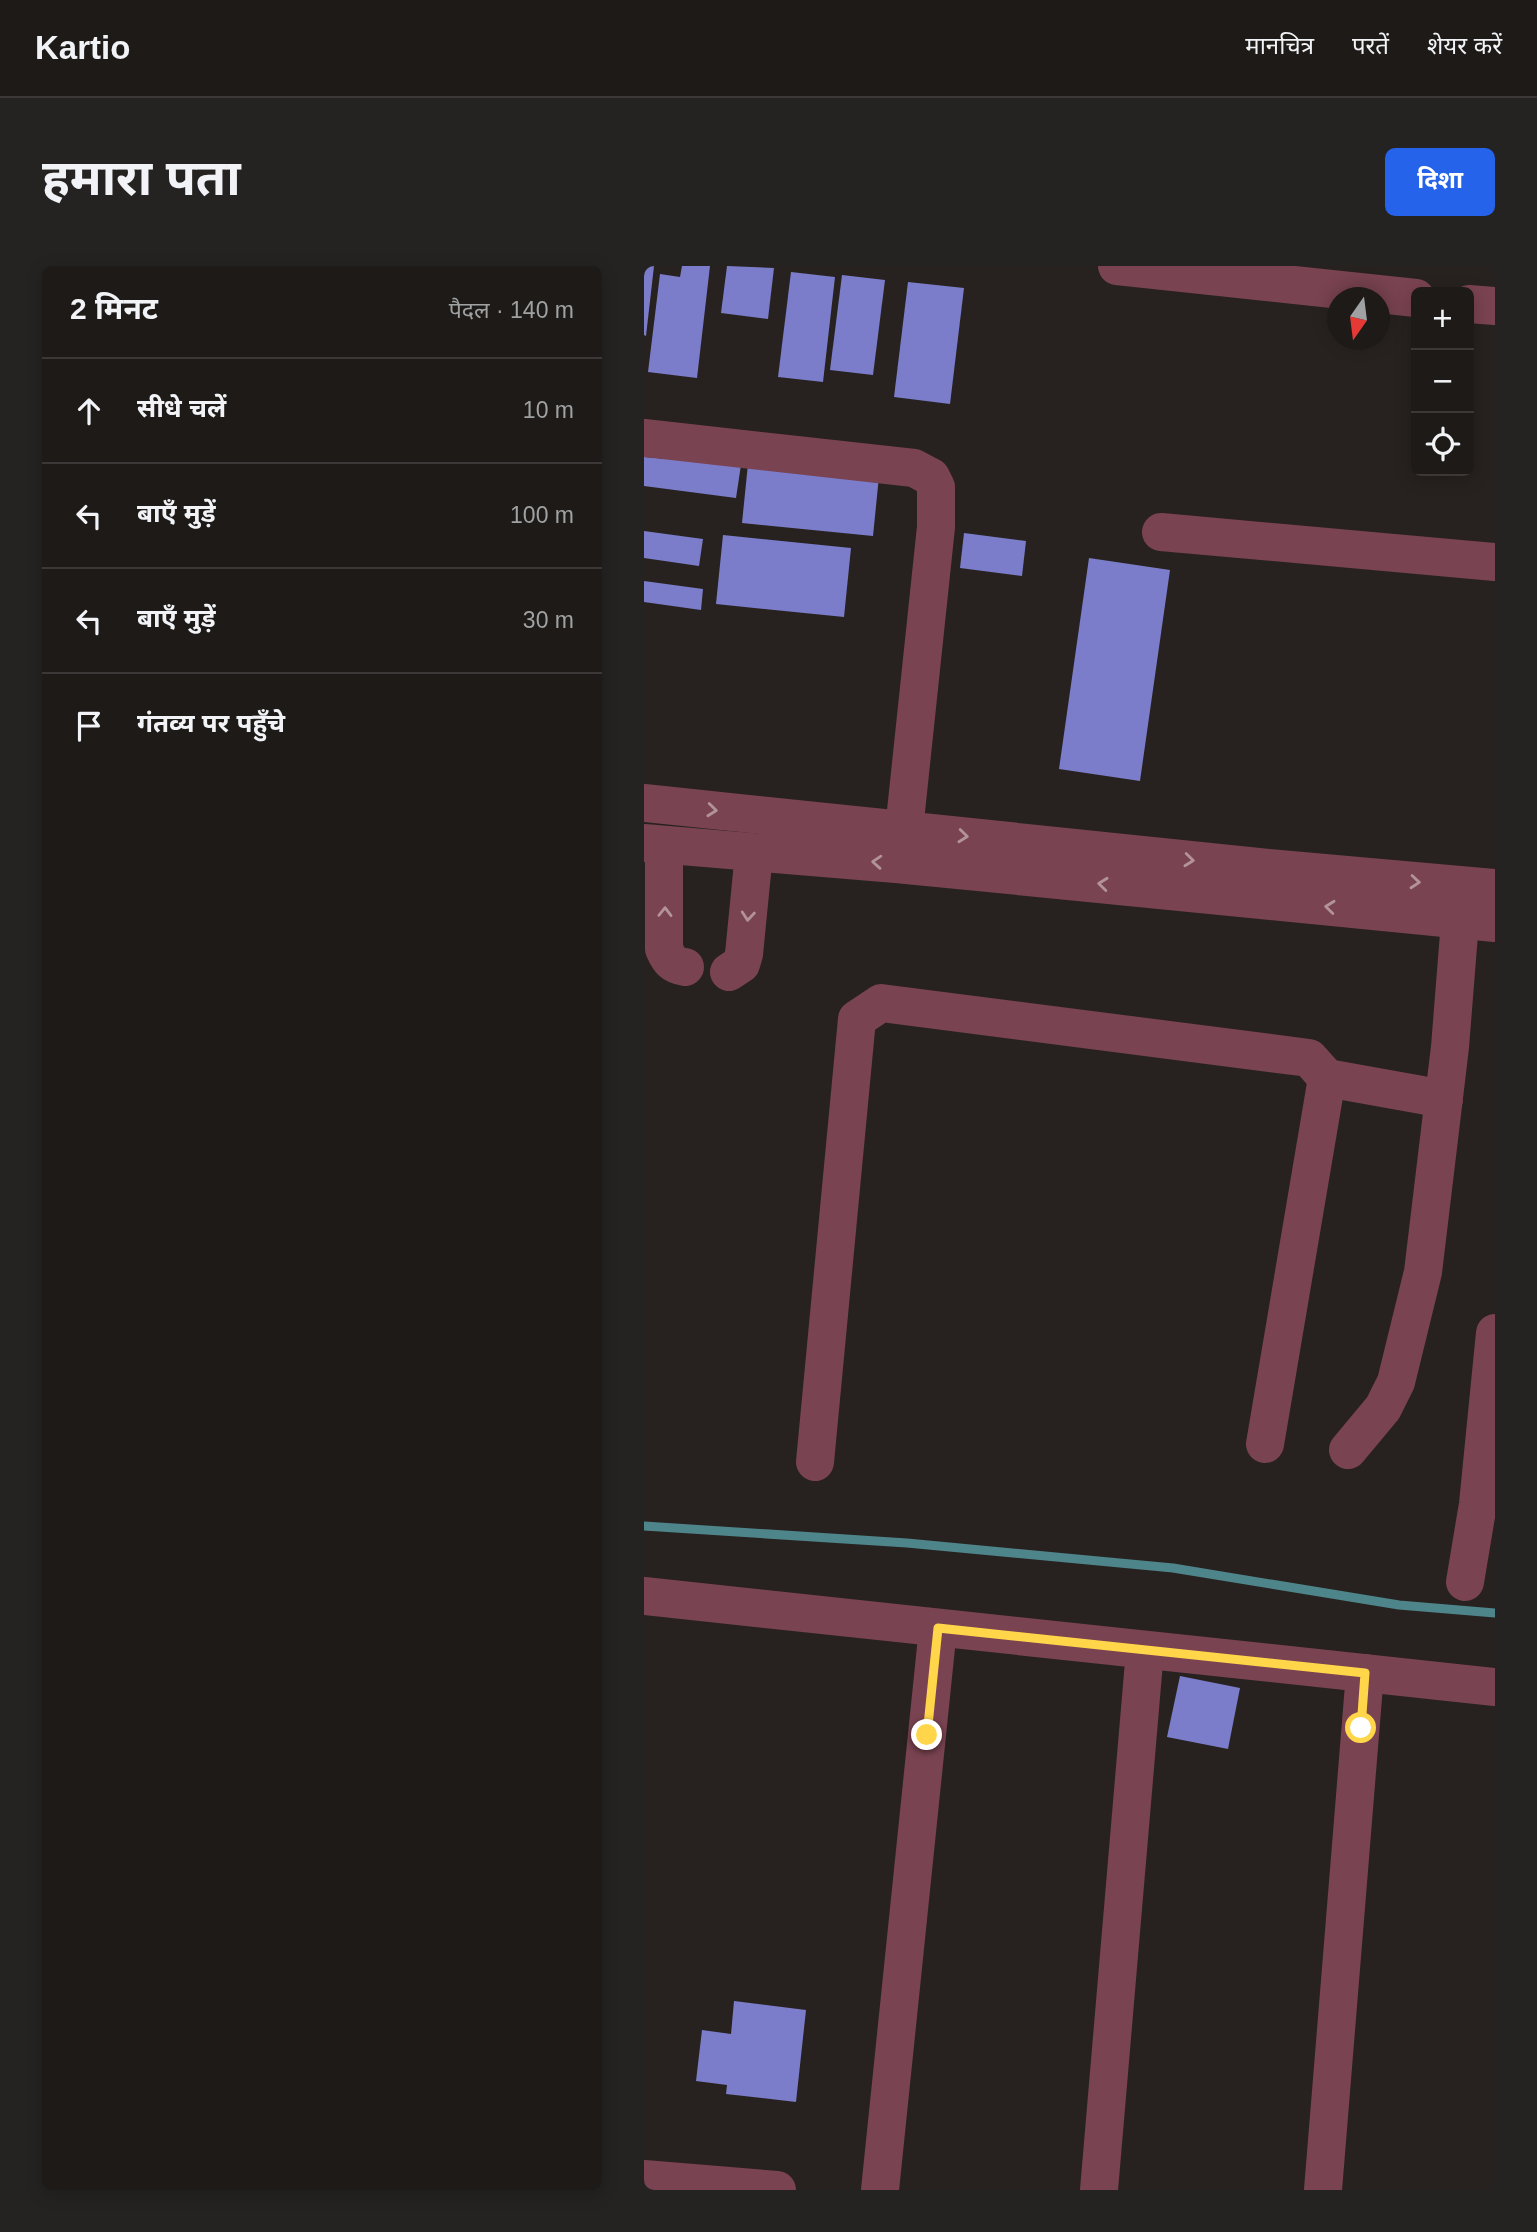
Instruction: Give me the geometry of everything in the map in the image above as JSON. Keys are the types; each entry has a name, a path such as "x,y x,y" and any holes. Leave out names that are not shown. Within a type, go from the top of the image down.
{"street":[{"path":"1117,266 1268,275 1411,298"},
{"path":"1474,304 1495,306"},
{"path":"644,438 914,468 931,477 936,487 936,527 904,830"},
{"path":"1161,532 1495,562"},
{"path":"644,803 904,830 1478,904"},
{"path":"685,967 676,966 668,960 664,949 654,844 896,864 1478,904"},
{"path":"729,972 741,964 744,954 754,853"},
{"path":"1348,1450 1383,1408 1396,1382 1403,1359 1423,1272 1444,1099 1478,904"},
{"path":"815,1462 857,1019 881,1003 1309,1058 1326,1079 1444,1099"},
{"path":"1265,1444 1326,1079"},
{"path":"1465,1582 1478,1504 1495,1333"},
{"path":"644,1596 1495,1687"},
{"path":"880,2190 938,1628"},
{"path":"1099,2190 1145,1650"},
{"path":"1323,2190 1365,1673"},
{"path":"644,2179 776,2190"}],"building":[{"path":"644,266 654,266 646,336 644,335"},
{"path":"682,266 710,266 697,378 648,372 660,274 680,277"},
{"path":"727,266 774,268 768,319 721,313"},
{"path":"791,272 835,277 823,382 778,377"},
{"path":"842,275 885,280 873,375 830,370"},
{"path":"908,282 964,288 950,404 894,397"},
{"path":"644,457 741,465 736,498 644,486"},
{"path":"748,464 879,476 873,536 742,523"},
{"path":"644,531 703,539 699,566 644,558"},
{"path":"964,533 1026,541 1022,576 960,568"},
{"path":"723,535 851,548 844,617 716,604"},
{"path":"1089,558 1170,570 1140,781 1059,769"},
{"path":"644,581 703,589 701,610 644,602"},
{"path":"1180,1676 1240,1688 1228,1749 1167,1737"},
{"path":"734,2001 806,2010 796,2102 726,2094 727,2085 696,2081 702,2030 731,2034"}],"waterway":[{"path":"644,1526 907,1543 1173,1568 1399,1605 1495,1613"}],"route":[{"path":"927,1735 938,1628 1365,1673 1361,1728"}]}
